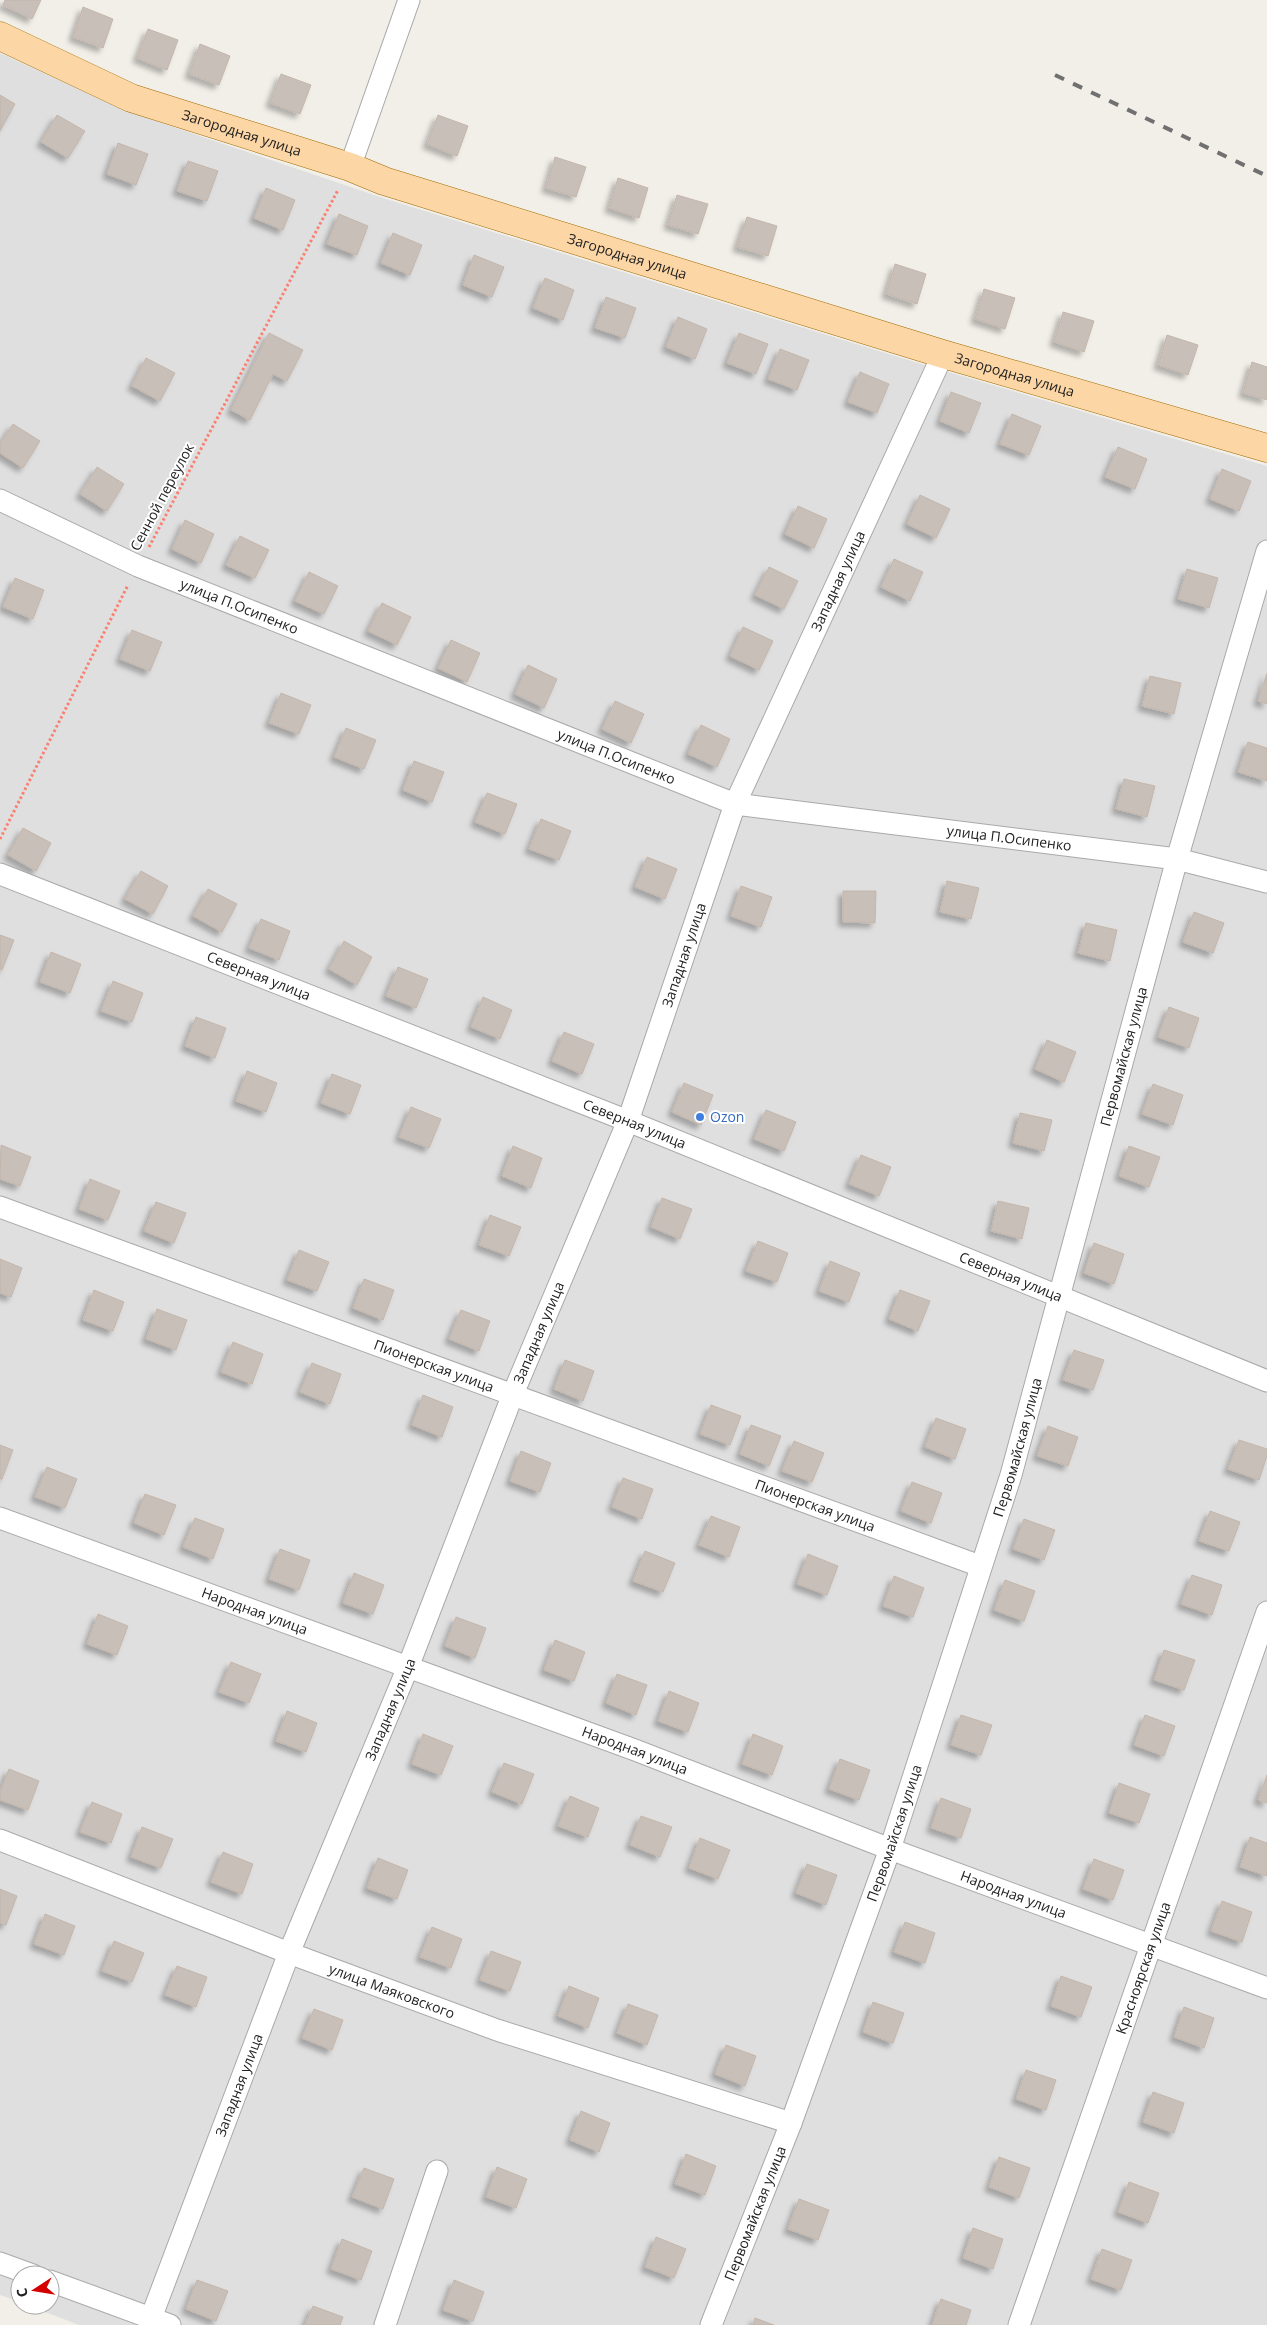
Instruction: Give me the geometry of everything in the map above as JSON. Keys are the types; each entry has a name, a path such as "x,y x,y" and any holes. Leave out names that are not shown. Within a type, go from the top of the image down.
{"main road":[{"name":"Загородная улица","path":"0,36 132,98 350,167 384,181 943,354 1267,448"}],"street":[{"path":"350,167 409,0"},
{"name":"Западная улица","path":"160,2322 290,1953 408,1667 513,1394 628,1121 735,804 943,354"},
{"name":"улица П.Осипенко","path":"0,500 138,566 735,804 1177,859 1267,882"},
{"name":"Первомайская улица","path":"711,2325 791,2123 890,1849 1011,1475 1177,859 1267,551"},
{"name":"Северная улица","path":"0,874 628,1121 1059,1298 1267,1381"},
{"name":"Пионерская улица","path":"0,1207 980,1566"},
{"name":"Народная улица","path":"0,1518 635,1750 890,1849 1267,1988"},
{"name":"Красноярская улица","path":"1019,2325 1267,1612"},
{"name":"улица Маяковского","path":"0,1840 290,1953 497,2030 791,2123"},
{"path":"385,2325 437,2171"},
{"path":"60,2285 160,2322"}],"path":[{"name":"Сенной переулок","path":"0,839 138,566 350,167"}],"shaded area":[{"path":"0,53 126,111 386,199 918,363 1267,466 1267,2325 79,2325 53,2315 60,2315 60,2265 10,2265 10,2298 0,2295"}],"building":[{"path":"5,0 41,0 32,19 3,5"},
{"path":"83,7 113,19 103,48 73,37"},
{"path":"148,29 178,40 167,70 137,58"},
{"path":"200,44 230,56 219,85 189,74"},
{"path":"281,74 311,85 300,114 270,103"},
{"path":"0,95 15,104 0,131"},
{"path":"57,115 85,131 68,158 41,142"},
{"path":"438,115 468,126 457,156 427,144"},
{"path":"118,143 148,154 136,185 107,174"},
{"path":"555,157 586,167 576,197 546,188"},
{"path":"188,161 218,171 207,201 177,191"},
{"path":"618,178 648,188 639,218 609,208"},
{"path":"266,188 295,200 283,230 254,218"},
{"path":"677,195 708,204 698,234 668,225"},
{"path":"339,214 368,226 357,255 327,244"},
{"path":"747,217 777,226 768,256 737,247"},
{"path":"393,233 422,245 410,275 381,263"},
{"path":"474,255 504,267 492,297 463,285"},
{"path":"895,264 926,274 917,304 886,294"},
{"path":"545,278 574,290 563,320 533,308"},
{"path":"984,289 1015,298 1005,329 975,319"},
{"path":"606,297 636,308 625,338 595,328"},
{"path":"1063,312 1094,321 1084,352 1054,342"},
{"path":"678,317 707,329 695,359 666,347"},
{"path":"269,333 303,350 287,381 273,374 250,420 231,410"},
{"path":"739,333 768,344 756,374 727,363"},
{"path":"1167,335 1198,345 1188,375 1158,365"},
{"path":"780,349 809,360 797,390 768,379"},
{"path":"146,358 175,373 160,401 132,386"},
{"path":"1252,362 1267,367 1267,400 1243,393"},
{"path":"860,372 889,384 877,413 848,402"},
{"path":"951,392 981,403 969,433 940,421"},
{"path":"1012,414 1041,426 1029,455 1000,444"},
{"path":"13,424 40,441 23,468 0,453 0,444"},
{"path":"1118,447 1147,459 1135,489 1105,477"},
{"path":"97,467 124,484 107,511 80,494"},
{"path":"1222,469 1251,481 1239,511 1210,499"},
{"path":"920,495 950,509 936,538 907,524"},
{"path":"798,506 827,519 814,548 785,534"},
{"path":"185,520 214,534 201,563 172,549"},
{"path":"240,536 269,550 255,578 226,565"},
{"path":"894,559 923,572 910,601 881,587"},
{"path":"769,567 798,581 784,609 755,595"},
{"path":"1187,569 1218,578 1209,608 1178,599"},
{"path":"309,572 338,586 324,614 295,601"},
{"path":"15,578 44,590 33,619 3,607"},
{"path":"382,603 411,617 397,645 368,631"},
{"path":"743,627 773,641 759,670 730,656"},
{"path":"132,630 162,642 150,671 120,659"},
{"path":"451,640 480,653 467,682 438,668"},
{"path":"528,665 557,679 544,708 515,694"},
{"path":"1267,673 1267,704 1258,701"},
{"path":"1150,676 1181,683 1174,714 1142,706"},
{"path":"281,693 311,705 299,734 269,723"},
{"path":"615,701 644,714 631,743 602,729"},
{"path":"701,725 730,739 717,767 688,754"},
{"path":"346,728 376,740 364,769 334,757"},
{"path":"1248,742 1267,748 1267,781 1238,772"},
{"path":"414,761 444,772 432,802 403,790"},
{"path":"1124,779 1155,786 1147,817 1116,809"},
{"path":"487,793 517,804 505,834 475,822"},
{"path":"541,819 571,831 559,860 529,849"},
{"path":"23,828 51,843 36,871 8,855"},
{"path":"647,857 677,869 665,899 635,887"},
{"path":"141,871 168,886 153,914 125,899"},
{"path":"947,881 979,888 971,919 940,912"},
{"path":"741,886 772,897 761,927 731,916"},
{"path":"208,889 237,904 222,932 193,916"},
{"path":"843,891 876,891 875,923 843,922"},
{"path":"1194,912 1224,923 1213,953 1183,942"},
{"path":"261,919 290,931 279,960 249,948"},
{"path":"1086,923 1117,930 1110,961 1078,953"},
{"path":"0,935 14,940 2,970 0,969"},
{"path":"344,941 372,957 357,985 329,969"},
{"path":"51,952 81,964 70,993 40,982"},
{"path":"398,967 428,979 416,1008 386,996"},
{"path":"113,981 143,993 132,1022 101,1011"},
{"path":"483,997 512,1010 500,1039 471,1027"},
{"path":"1169,1007 1199,1018 1189,1048 1158,1037"},
{"path":"196,1017 226,1028 215,1058 185,1046"},
{"path":"564,1032 594,1044 582,1074 552,1061"},
{"path":"1047,1040 1076,1052 1064,1082 1035,1069"},
{"path":"247,1071 277,1083 266,1112 236,1101"},
{"path":"332,1074 361,1085 350,1114 321,1103"},
{"path":"684,1083 713,1095 701,1125 672,1112"},
{"path":"1153,1084 1183,1095 1173,1125 1142,1114"},
{"path":"411,1107 441,1119 429,1148 399,1137"},
{"path":"766,1110 796,1122 784,1151 754,1139"},
{"path":"1020,1113 1052,1120 1044,1151 1013,1143"},
{"path":"1,1145 31,1157 20,1186 0,1179"},
{"path":"513,1146 542,1158 531,1188 502,1176"},
{"path":"1129,1146 1160,1157 1149,1187 1119,1176"},
{"path":"861,1155 891,1167 879,1196 849,1184"},
{"path":"90,1179 120,1191 108,1220 79,1209"},
{"path":"662,1198 692,1209 680,1239 651,1227"},
{"path":"998,1201 1029,1208 1022,1239 991,1231"},
{"path":"156,1202 186,1213 174,1243 144,1231"},
{"path":"490,1215 521,1227 509,1256 479,1245"},
{"path":"758,1241 788,1253 777,1282 746,1271"},
{"path":"1094,1243 1124,1254 1114,1284 1084,1273"},
{"path":"299,1250 329,1262 317,1291 287,1280"},
{"path":"0,1259 22,1268 11,1297 0,1293"},
{"path":"830,1261 860,1273 849,1302 819,1291"},
{"path":"364,1279 394,1290 383,1320 353,1308"},
{"path":"94,1290 124,1302 113,1331 83,1320"},
{"path":"900,1290 930,1301 918,1331 889,1319"},
{"path":"157,1309 187,1320 176,1350 146,1339"},
{"path":"461,1310 490,1321 479,1351 449,1339"},
{"path":"233,1342 263,1354 252,1384 221,1372"},
{"path":"1074,1350 1104,1360 1093,1390 1063,1380"},
{"path":"565,1360 594,1371 583,1401 554,1389"},
{"path":"312,1363 341,1374 330,1404 300,1392"},
{"path":"423,1395 453,1407 442,1437 412,1425"},
{"path":"711,1405 741,1416 730,1445 700,1434"},
{"path":"936,1418 966,1429 955,1459 925,1447"},
{"path":"751,1425 781,1436 769,1466 740,1454"},
{"path":"1048,1426 1078,1437 1068,1466 1037,1456"},
{"path":"1239,1440 1267,1449 1267,1456 1259,1480 1228,1469"},
{"path":"794,1441 824,1453 812,1482 782,1471"},
{"path":"0,1445 13,1450 2,1479 0,1479"},
{"path":"521,1451 551,1463 540,1492 510,1481"},
{"path":"47,1467 77,1479 65,1508 35,1497"},
{"path":"623,1478 653,1489 642,1519 612,1507"},
{"path":"912,1482 942,1493 931,1523 901,1511"},
{"path":"145,1494 176,1505 164,1535 134,1523"},
{"path":"1210,1511 1240,1522 1229,1551 1199,1541"},
{"path":"711,1516 740,1527 729,1557 699,1545"},
{"path":"195,1518 224,1529 213,1559 183,1547"},
{"path":"1024,1519 1055,1530 1044,1560 1013,1549"},
{"path":"280,1549 310,1560 299,1590 269,1579"},
{"path":"645,1551 675,1563 663,1592 633,1581"},
{"path":"808,1554 838,1566 827,1595 797,1584"},
{"path":"354,1573 384,1585 373,1614 343,1603"},
{"path":"1192,1575 1222,1585 1212,1615 1181,1604"},
{"path":"894,1576 924,1588 913,1617 883,1606"},
{"path":"1005,1580 1035,1591 1024,1621 994,1610"},
{"path":"98,1614 128,1626 117,1655 87,1644"},
{"path":"456,1617 486,1628 475,1658 445,1646"},
{"path":"555,1640 585,1652 574,1681 544,1670"},
{"path":"1164,1650 1195,1660 1184,1690 1154,1680"},
{"path":"231,1662 261,1674 249,1703 219,1692"},
{"path":"617,1674 647,1685 636,1715 606,1703"},
{"path":"669,1691 699,1703 688,1732 658,1721"},
{"path":"287,1711 317,1723 306,1752 276,1741"},
{"path":"961,1715 992,1725 981,1755 951,1745"},
{"path":"1145,1715 1175,1726 1164,1756 1134,1745"},
{"path":"423,1734 453,1746 441,1775 412,1764"},
{"path":"753,1734 783,1746 772,1775 742,1764"},
{"path":"840,1759 870,1770 859,1800 829,1789"},
{"path":"504,1763 534,1774 522,1804 492,1792"},
{"path":"9,1769 39,1781 28,1810 0,1800 0,1792"},
{"path":"1267,1775 1267,1803 1258,1800"},
{"path":"1119,1783 1150,1794 1139,1823 1109,1813"},
{"path":"570,1796 599,1808 588,1837 558,1826"},
{"path":"941,1798 971,1809 961,1838 931,1828"},
{"path":"92,1802 122,1814 111,1843 80,1832"},
{"path":"641,1816 672,1827 660,1857 630,1845"},
{"path":"142,1827 173,1839 161,1868 131,1857"},
{"path":"1250,1837 1267,1843 1267,1876 1240,1867"},
{"path":"700,1838 730,1850 718,1879 689,1868"},
{"path":"223,1852 253,1864 242,1894 211,1882"},
{"path":"378,1858 408,1870 397,1899 367,1888"},
{"path":"1094,1859 1124,1870 1113,1900 1083,1889"},
{"path":"807,1864 837,1875 826,1905 796,1893"},
{"path":"0,1889 17,1896 6,1925 0,1923"},
{"path":"1222,1901 1252,1912 1242,1942 1211,1931"},
{"path":"45,1914 75,1926 64,1955 34,1944"},
{"path":"905,1922 935,1933 925,1963 894,1952"},
{"path":"432,1927 462,1939 451,1968 420,1957"},
{"path":"114,1941 144,1953 132,1982 102,1971"},
{"path":"491,1951 521,1962 510,1991 480,1980"},
{"path":"177,1966 207,1977 196,2007 165,1995"},
{"path":"1061,1976 1092,1987 1081,2017 1051,2006"},
{"path":"569,1986 599,1998 588,2028 558,2016"},
{"path":"873,2002 904,2013 893,2043 863,2032"},
{"path":"628,2004 658,2015 647,2045 617,2033"},
{"path":"1184,2007 1214,2018 1204,2048 1174,2037"},
{"path":"314,2009 343,2020 332,2050 302,2038"},
{"path":"726,2045 756,2056 745,2086 715,2074"},
{"path":"1026,2070 1056,2080 1046,2110 1016,2099"},
{"path":"1153,2092 1184,2103 1174,2133 1143,2122"},
{"path":"581,2111 610,2123 599,2152 570,2140"},
{"path":"686,2154 716,2166 705,2195 675,2184"},
{"path":"999,2157 1030,2168 1019,2198 989,2187"},
{"path":"497,2167 527,2179 516,2208 486,2197"},
{"path":"364,2168 394,2179 383,2209 352,2197"},
{"path":"1129,2182 1159,2193 1148,2223 1118,2212"},
{"path":"799,2199 829,2210 818,2240 788,2229"},
{"path":"973,2228 1003,2239 993,2269 963,2258"},
{"path":"656,2237 686,2249 674,2278 645,2267"},
{"path":"342,2239 372,2251 361,2280 331,2269"},
{"path":"1102,2249 1132,2260 1121,2290 1091,2279"},
{"path":"197,2280 228,2291 216,2321 186,2309"},
{"path":"454,2280 484,2292 473,2321 443,2310"},
{"path":"941,2299 971,2310 966,2325 932,2325"},
{"path":"313,2306 343,2317 340,2325 305,2325"},
{"path":"755,2318 774,2325 753,2325"}],"railway":[{"path":"1055,75 1267,176"}],"place":[{"name":"Ozon","path":"700,1117"}]}
